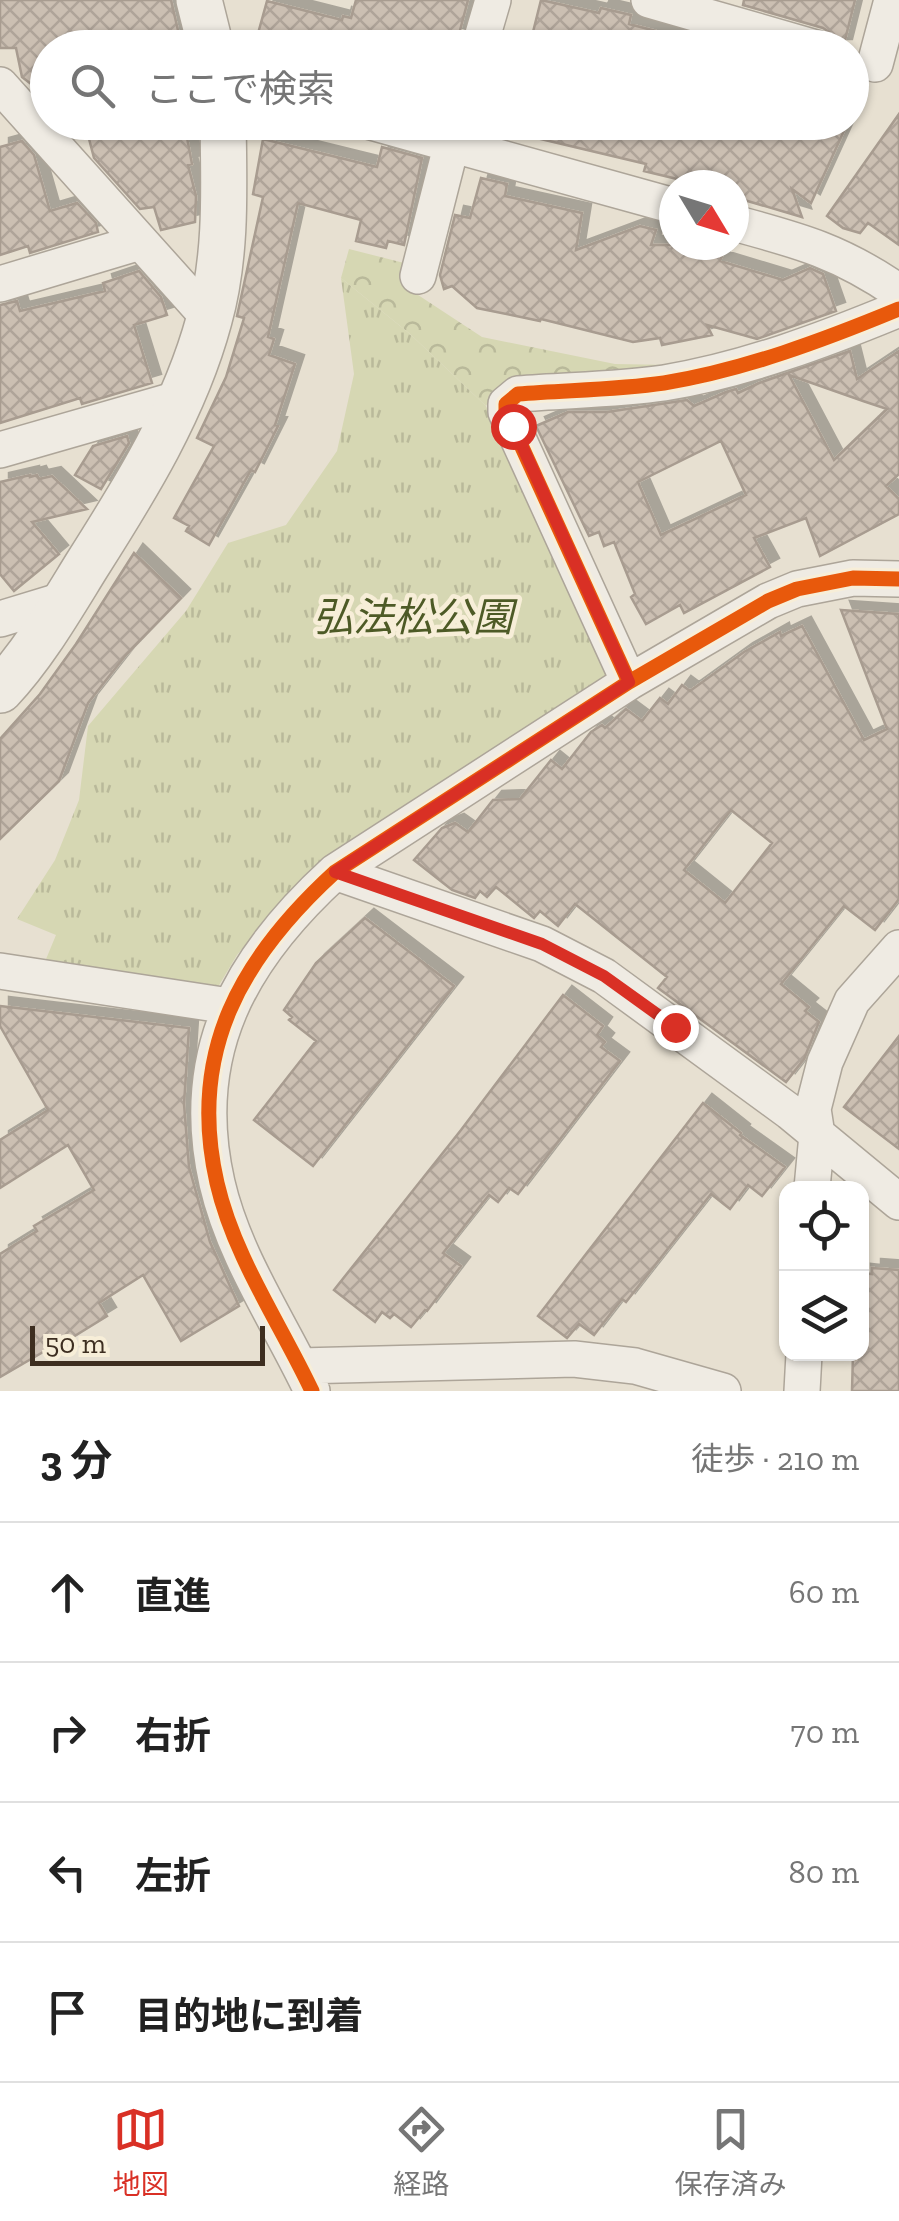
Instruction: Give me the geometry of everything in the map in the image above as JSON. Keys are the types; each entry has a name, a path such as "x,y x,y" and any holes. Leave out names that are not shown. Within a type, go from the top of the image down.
{"street":[{"path":"199,0 206,30"},
{"path":"484,30 493,0"},
{"path":"649,0 753,30"},
{"path":"875,68 892,0"},
{"path":"0,86 25,117"},
{"path":"46,140 210,318"},
{"path":"0,690 66,598 145,474 181,398 210,318 224,224 224,140"},
{"path":"418,276 452,140"},
{"path":"475,140 659,201"},
{"path":"749,227 813,245 858,264 899,292"},
{"path":"0,284 140,242"},
{"path":"629,682 506,412 506,404 518,394 664,382 730,367 832,337 899,310"},
{"path":"0,450 181,398"},
{"path":"723,1391 636,1366 574,1359 306,1378 242,1249 217,1184 208,1112 220,1032 229,1006 253,964 293,910 335,872 629,682 768,600 796,589 854,578 899,579"},
{"path":"0,619 66,598"},
{"path":"335,872 542,944 604,976 817,1135 899,1202"},
{"path":"813,1181 817,1135 813,1109 826,1062 852,1001 899,948"},
{"path":"0,971 229,1006"},
{"path":"802,1391 804,1361"}],"green space":[{"path":"349,249 412,265 408,282 412,291 482,337 615,364 701,362 672,370 498,387 486,406 410,334 341,278"},
{"name":"弘法松公園","path":"341,278 410,334 486,406 610,667 602,683 305,875 237,955 218,987 208,992 44,964 56,935 17,919 55,860 79,800 88,726 186,611 228,543 286,525 337,451 354,374"}],"building":[{"path":"0,0 171,0 178,30 30,30 30,83 22,77 16,48 0,48"},
{"path":"356,0 468,0 460,30 259,30 267,1 342,20 343,16 351,18"},
{"path":"541,0 599,13 601,8 631,15 629,24 652,30 534,30"},
{"path":"744,0 855,0 848,30 826,30 743,5"},
{"path":"899,114 899,245 868,223 860,233 843,228 827,216"},
{"path":"89,140 187,140 192,164 188,165 196,196 195,222 161,230 154,207 140,209 94,158"},
{"path":"263,140 377,167 382,147 422,158 404,245 388,241 386,248 356,241 361,220 298,203 268,337 274,339 269,355 295,364 275,425 278,426 255,472 251,470 209,545 174,518 214,446 197,438 226,377 244,318 237,316 263,197 253,194"},
{"path":"545,140 840,140 811,203 792,189 802,217 749,201 749,170 659,170 659,175 644,171 646,164"},
{"path":"22,141 34,155 50,211 77,203 96,223 98,232 30,253 28,246 0,255 0,147"},
{"path":"481,178 507,184 505,196 582,213 576,250 640,226 656,230 651,245 659,245 659,260 720,260 783,280 810,268 823,274 836,311 757,339 707,325 712,335 662,345 660,338 633,342 477,308 452,286 444,289 440,275 455,215 470,218"},
{"path":"139,271 161,297 167,315 134,325 152,383 82,404 80,398 0,423 0,305 17,301 20,311 105,291 103,283"},
{"path":"850,351 857,379 899,351 899,474 886,486 899,499 899,514 820,556 806,518 754,538 770,567 684,613 680,605 646,624 631,597 635,594 614,542 604,546 599,532 589,536 536,426 568,412 607,412 687,400 694,406","holes":["789,375 863,401 887,409 834,460","721,441 746,495 661,535 638,482"]},
{"path":"127,436 129,443 101,489 75,475 93,446"},
{"path":"30,475 39,479 52,476 87,509 32,522 59,554 14,591 0,574 0,482"},
{"path":"134,553 181,598 125,656 88,703 59,781 0,839 0,739 40,694"},
{"path":"841,610 899,614 899,899 875,930 844,906 781,984 809,1007 805,1011 819,1022 804,1059 786,1082 658,988 667,977 575,904 558,926 540,911 534,918 496,887 487,897 480,891 475,898 452,890 414,860 442,828 455,823 468,832 493,800 520,799 551,760 562,769 591,732 602,725 605,728 626,709 642,721 660,698 668,704 682,685 690,691 744,652 780,632 781,636 802,626 864,740 887,729","holes":["731,810 772,843 725,903 684,870"]},
{"path":"365,918 454,986 313,1166 254,1120 316,1041 289,1020 292,1017 284,1010 316,963"},
{"path":"563,995 603,1026 597,1035 605,1042 601,1047 620,1061 518,1194 509,1188 498,1202 489,1195 443,1253 461,1266 427,1311 411,1327 394,1314 390,1318 382,1312 375,1322 334,1290"},
{"path":"0,1006 189,1028 184,1104 189,1167 210,1242 239,1306 181,1341 143,1275 99,1303 107,1316 0,1377 0,1254 37,1231 34,1226 94,1190 68,1145 0,1188 0,1140 48,1110 0,1026"},
{"path":"899,1036 899,1149 844,1107"},
{"path":"703,1103 785,1167 762,1196 748,1185 730,1209 711,1194 626,1302 622,1299 594,1335 579,1324 567,1338 538,1316"},
{"path":"872,1268 899,1270 899,1391 852,1391 853,1361 869,1361 869,1274"}],"cycle path":[{"path":"629,682 506,412 506,404 518,394 646,385 724,370 813,343 899,309"},
{"path":"312,1391 235,1237 217,1183 210,1136 210,1091 216,1050 248,974 273,938 335,872 629,682 768,601 797,589 853,578 899,579"}],"route":[{"path":"513,426 629,682 335,872 542,944 604,976 675,1027"}]}
